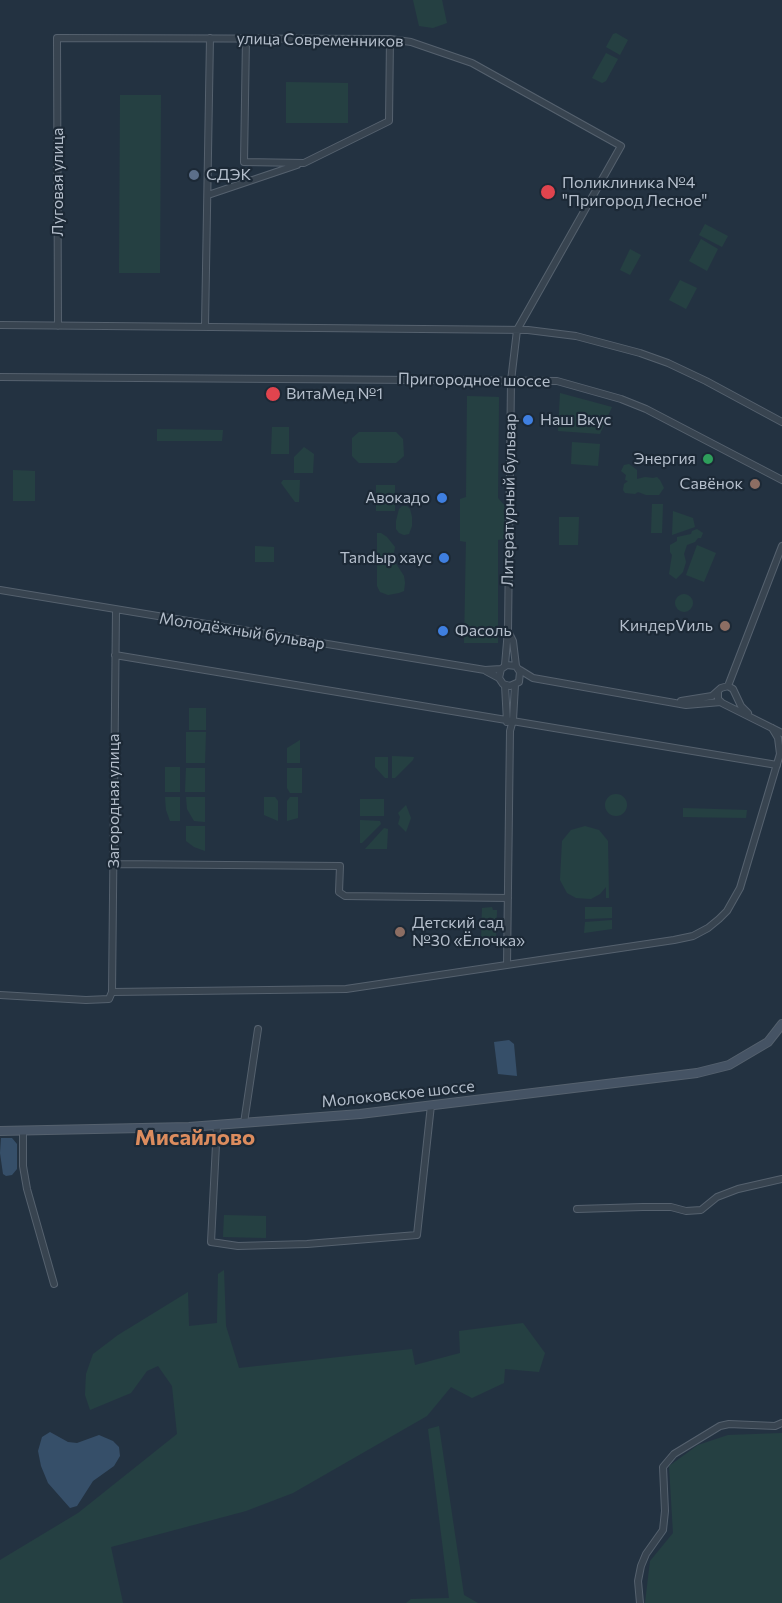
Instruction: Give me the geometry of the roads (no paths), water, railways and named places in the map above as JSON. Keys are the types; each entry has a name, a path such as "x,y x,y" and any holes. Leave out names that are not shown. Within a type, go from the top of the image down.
{"main road":[{"name":"Молоковское шоссе","path":"0,1131 217,1125 360,1114 697,1073 729,1065 778,1037 782,1024"}],"street":[{"name":"улица Современников","path":"57,38 390,39 411,42 472,63 621,146"},
{"name":"Луговая улица","path":"57,38 58,326"},
{"path":"205,326 210,38"},
{"path":"246,38 244,162 304,163"},
{"path":"208,195 304,163 389,121 390,39"},
{"name":"Литературный бульвар","path":"503,667 508,630 511,381 517,330 621,146"},
{"path":"0,325 528,330 576,336 668,363 782,422"},
{"name":"Пригородное шоссе","path":"0,377 557,381 621,399 646,409 782,480"},
{"path":"728,686 782,546"},
{"name":"Молодёжный бульвар","path":"0,590 485,670 503,667"},
{"name":"Загородная улица","path":"112,992 116,610"},
{"name":"Литературный бульвар","path":"508,630 513,640 518,668"},
{"path":"115,655 777,765"},
{"path":"507,965 510,719 506,685 499,678 503,667 512,664 533,678 696,705 730,703 735,697"},
{"path":"510,719 517,683 521,677 518,668"},
{"name":"Молодёжный бульвар","path":"485,670 499,678"},
{"path":"506,685 533,678"},
{"path":"674,702 700,699 718,693 722,688 728,686"},
{"path":"728,686 733,689 741,706 756,720"},
{"path":"718,693 722,703 782,733"},
{"path":"0,995 86,1000 109,999 112,992 346,989 684,939 708,928 727,911 740,888 777,765 780,746 772,728"},
{"path":"114,864 340,866 339,892 345,896 508,898"},
{"path":"243,1123 258,1029"},
{"path":"217,1125 211,1242 238,1246 306,1244 417,1235 431,1106"},
{"path":"22,1130 23,1166 27,1189 54,1284"},
{"path":"577,1209 671,1207 686,1211 701,1210 717,1197 738,1189 782,1179"},
{"path":"640,1603 640,1566 663,1530 665,1511 663,1467 674,1454 720,1426 782,1423"}],"water":[{"path":"509,1040 514,1044 517,1076 498,1074 494,1042"},
{"path":"1,1138 12,1138 17,1144 17,1169 12,1175 3,1174 0,1153"},
{"path":"50,1432 68,1442 77,1443 99,1435 113,1441 119,1447 120,1456 114,1466 93,1481 77,1506 70,1508 48,1483 41,1466 38,1451 42,1437"}],"place":[{"name":"СДЭК","path":"194,175"},
{"name":"Поликлиника №4 \"Пригород Лесное\"","path":"548,192"},
{"name":"ВитаМед №1","path":"273,394"},
{"name":"Наш Вкус","path":"528,420"},
{"name":"Энергия","path":"708,459"},
{"name":"Савёнок","path":"755,484"},
{"name":"Авокадо","path":"442,498"},
{"name":"Tandыр хаус","path":"444,558"},
{"name":"КиндерVиль","path":"725,626"},
{"name":"Фасоль","path":"443,631"},
{"name":"Детский сад №30 «Ёлочка»","path":"400,932"}],"district":[{"name":"Мисайлово","path":"195,1138"}]}
